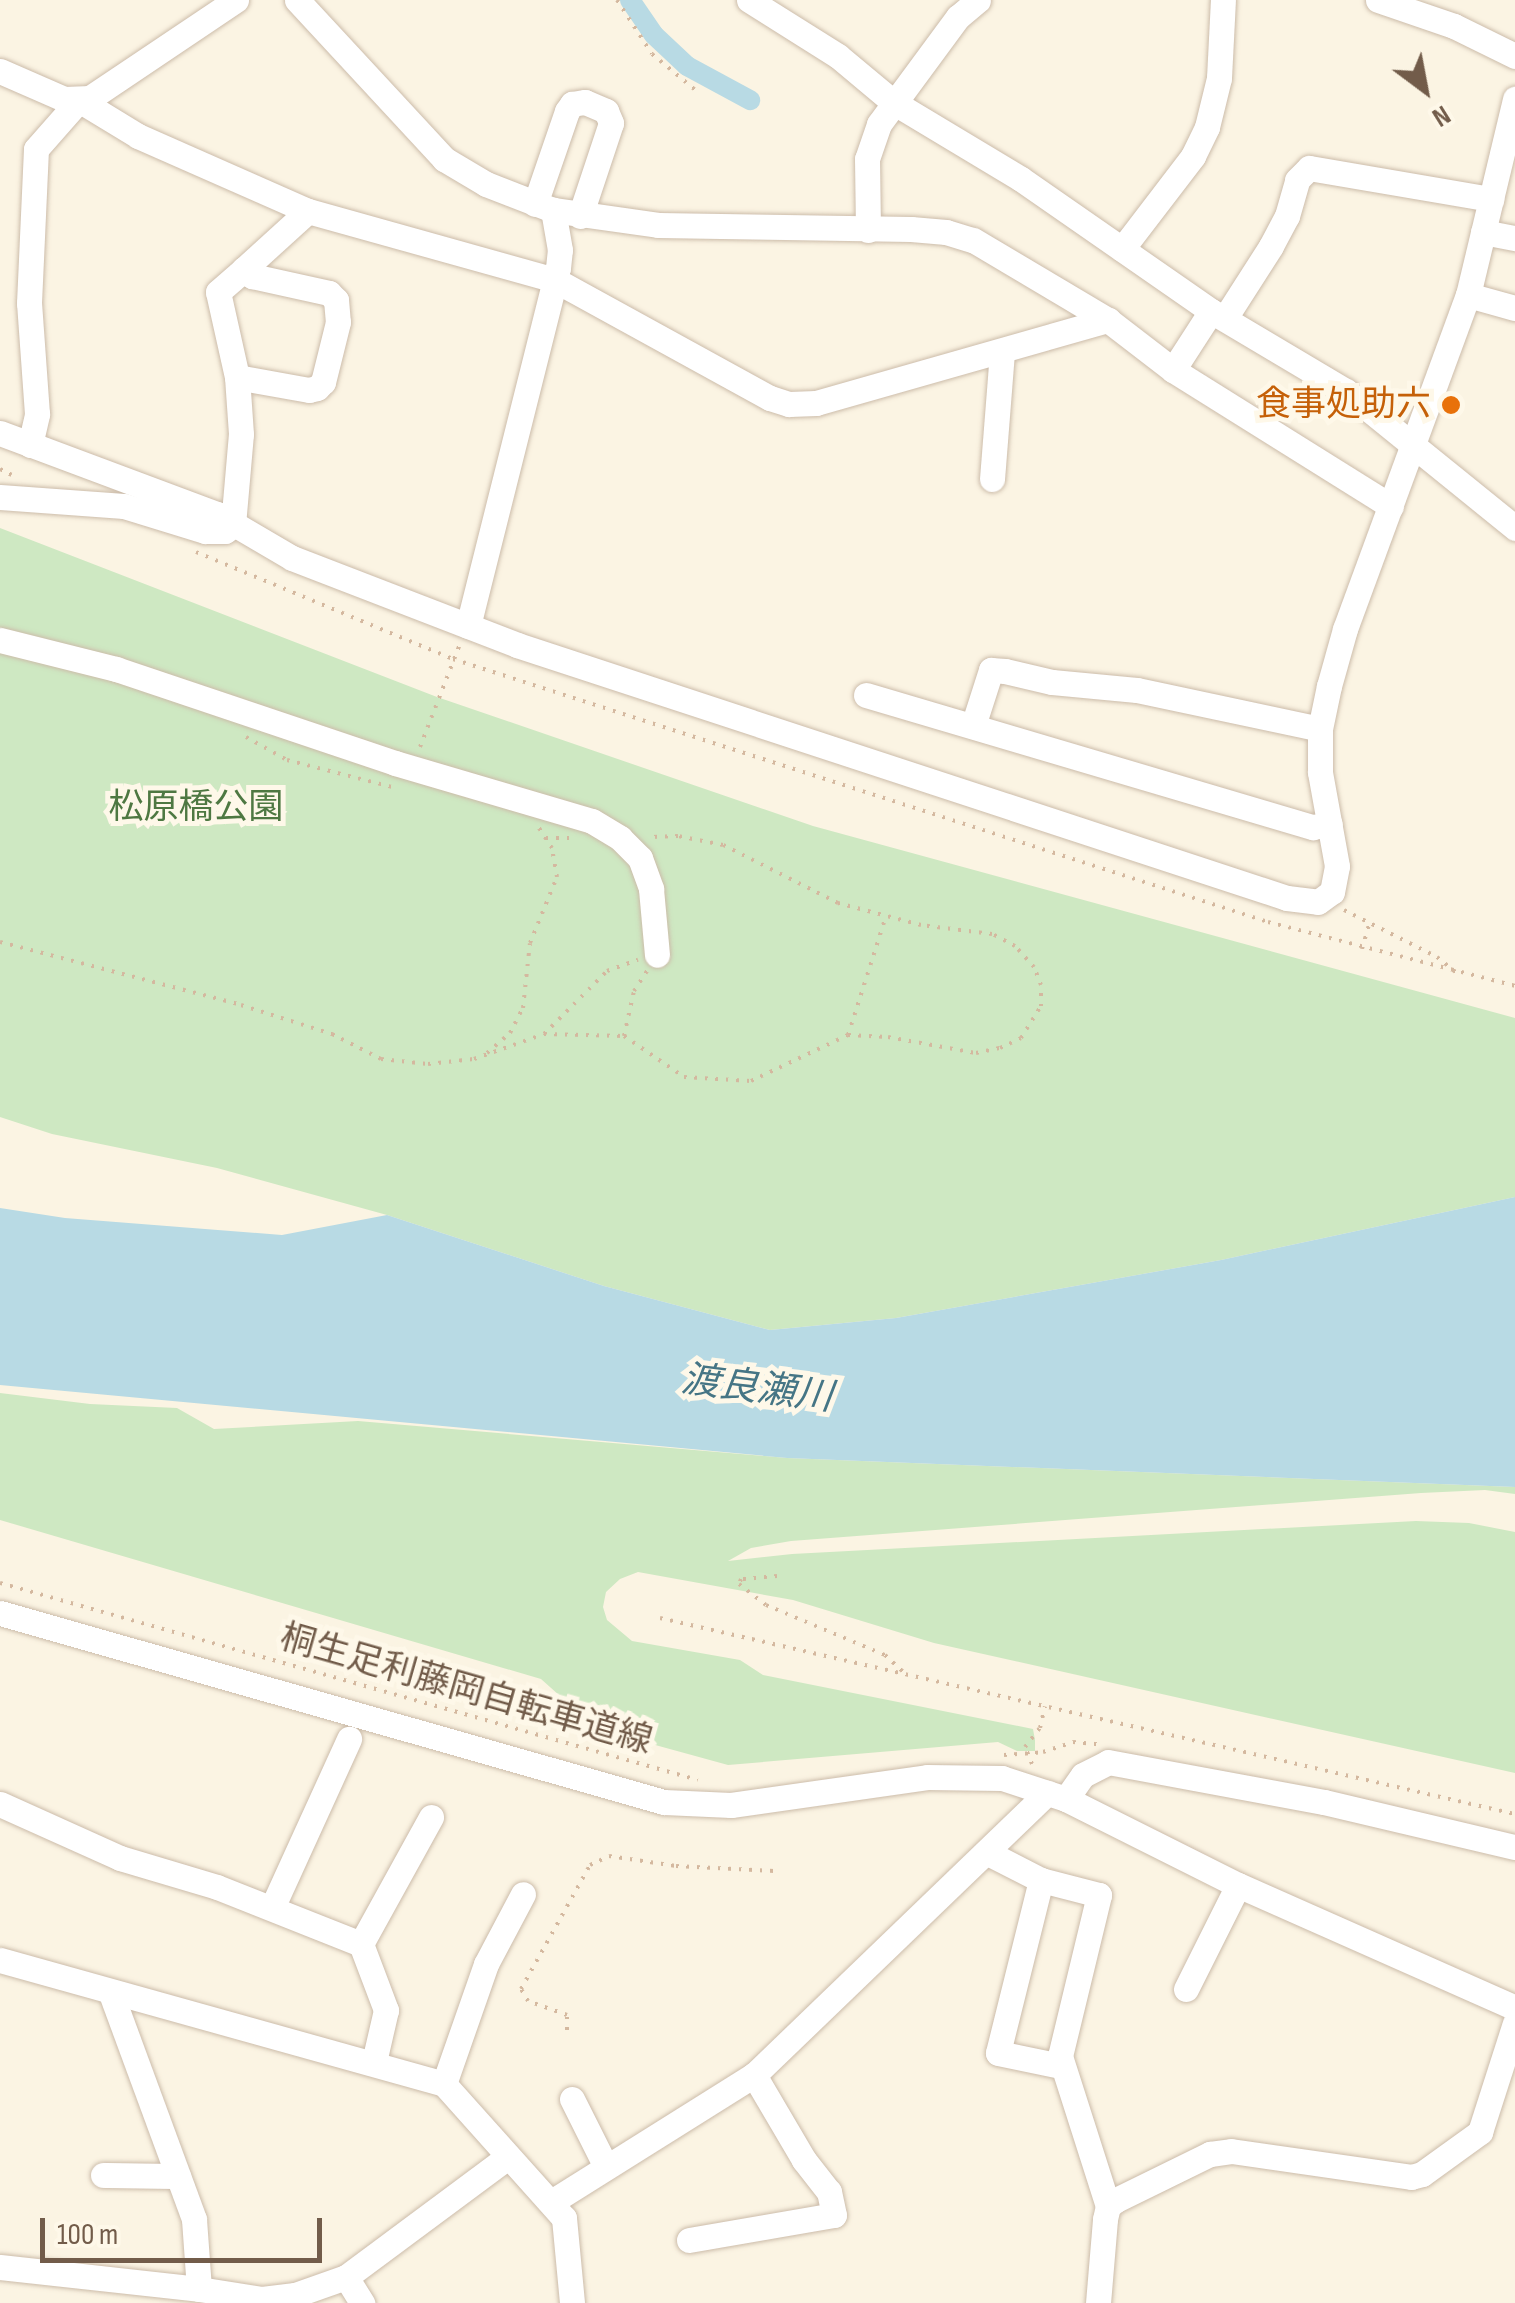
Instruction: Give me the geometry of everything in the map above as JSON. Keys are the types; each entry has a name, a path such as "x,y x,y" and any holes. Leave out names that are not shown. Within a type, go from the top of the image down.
{"street":[{"path":"0,71 64,99 80,100 103,92 236,0"},
{"path":"296,0 444,159 486,184 544,207 580,216 680,225 768,224 946,232 973,240 1108,320 1173,370 1390,506"},
{"path":"748,0 838,56 893,102 1021,179 1218,314 1346,391 1515,528"},
{"path":"868,230 870,144 893,102 958,17 978,0"},
{"path":"1122,249 1193,156 1207,127 1218,78 1223,0"},
{"path":"1378,0 1454,26 1515,56"},
{"path":"0,433 148,486 233,525 292,558 468,626 705,710 1287,898 1306,902 1328,899 1337,866 1320,772 1320,730 1345,629 1468,296 1515,99"},
{"path":"80,100 138,136 308,211 554,280 770,398 789,404 816,403 1108,320"},
{"path":"30,444 36,414 29,264 36,149 80,100"},
{"path":"468,626 560,250 544,207 567,111 572,104 585,102 606,111 611,122 580,216"},
{"path":"1173,370 1271,246 1297,180 1309,168 1491,199"},
{"path":"233,525 241,434 238,377 218,292 308,211"},
{"path":"1483,232 1515,238"},
{"path":"238,377 309,390 317,388 323,382 340,312 329,294 252,276 244,269"},
{"path":"1468,296 1515,308"},
{"path":"992,479 1002,351"},
{"path":"8,487 124,506 216,534 233,525"},
{"path":"0,640 116,669 410,779 592,821 620,838 640,858 651,889 658,955"},
{"path":"973,726 991,670 1005,670 1052,682 1138,690 1320,730"},
{"path":"866,695 1314,827 1330,824"},
{"path":"0,1612 664,1802 732,1805 927,1777 976,1775 1057,1796 1238,1885 1515,2008"},
{"path":"272,1908 349,1739"},
{"path":"553,2202 754,2075 988,1853 1094,1767 1121,1764 1324,1802 1515,1848"},
{"path":"0,1804 120,1858 272,1908 361,1944 386,2010 374,2062"},
{"path":"361,1944 431,1817"},
{"path":"988,1853 1040,1880 1099,1895 1061,2066 1108,2206 1098,2303"},
{"path":"1040,1880 998,2053 1061,2066"},
{"path":"1186,1989 1238,1885"},
{"path":"444,2084 486,1964 523,1894"},
{"path":"0,1960 444,2084 506,2158 553,2202 564,2218 572,2303"},
{"path":"111,1993 194,2219 200,2289"},
{"path":"1108,2206 1210,2154 1231,2150 1411,2177 1422,2174 1480,2132 1515,2024"},
{"path":"688,2240 834,2215 830,2192 804,2160 754,2075"},
{"path":"572,2099 606,2167"},
{"path":"0,2266 262,2299 295,2295 346,2277 506,2158"},
{"path":"103,2175 178,2176"},
{"path":"346,2277 362,2303"}],"path":[{"path":"616,0 652,54 699,93"},
{"path":"0,470 8,487"},
{"path":"185,548 453,659 1362,948 1515,986"},
{"path":"233,730 287,760 410,779 453,659"},
{"path":"487,1053 510,1033 524,1008 530,943 557,877 552,848 536,824"},
{"path":"0,942 241,1005 332,1034 381,1060 428,1064 487,1053 544,1034 624,1036 684,1077 714,1082 750,1081 848,1036 888,1037 976,1053 1021,1038 1041,1006 1041,984 1034,967 1015,946 992,934 921,924 823,896 723,846 678,836 620,838"},
{"path":"1328,899 1447,962 1457,974"},
{"path":"848,1036 886,914"},
{"path":"1362,948 1368,922"},
{"path":"544,1034 607,972 658,955"},
{"path":"624,1036 634,992 658,955"},
{"path":"777,1576 741,1579 739,1584 766,1604 885,1655 905,1674"},
{"name":"桐生足利藤岡自転車道線","path":"0,1583 700,1781"},
{"path":"660,1618 1515,1814"},
{"path":"1026,1755 1027,1741 1040,1728 1046,1706"},
{"path":"1256,1762 1264,1758"},
{"path":"567,2030 567,2015 528,2001 521,1989 590,1865 609,1856 676,1866 706,1864 774,1871"}],"green space":[{"name":"松原橋公園","path":"0,528 437,697 813,826 1515,1018 1515,1197 1221,1260 896,1318 770,1330 604,1286 387,1215 217,1168 52,1134 0,1117"},
{"path":"0,1393 90,1404 177,1408 214,1429 358,1421 787,1458 1515,1487 1515,1494 1485,1490 1421,1493 791,1541 751,1548 728,1561 792,1554 1416,1521 1469,1523 1515,1532 1515,1773 934,1643 793,1600 638,1572 620,1579 606,1592 603,1607 607,1620 632,1641 740,1660 763,1675 1033,1729 1035,1740 1035,1751 1017,1751 998,1742 728,1765 597,1729 541,1679 0,1520"}],"water":[{"name":"渡良瀬川","path":"1515,1197 1515,1487 787,1458 0,1385 0,1208 65,1218 282,1235 387,1215 604,1286 770,1330 896,1318 1221,1260"}],"waterway":[{"path":"630,0 654,35 687,66 750,100"}],"place":[{"name":"食事処助六","path":"1451,405"}]}
